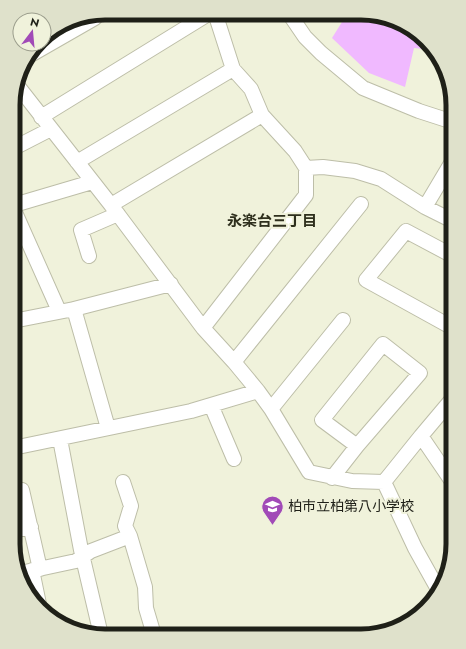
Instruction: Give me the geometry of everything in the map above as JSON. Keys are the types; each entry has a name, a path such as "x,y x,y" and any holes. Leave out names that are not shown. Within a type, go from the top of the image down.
{"street":[{"path":"41,117 199,20"},
{"path":"203,328 306,195 306,168 295,150 262,115 251,89 233,69 217,20"},
{"path":"293,20 305,37 321,53 363,88 419,111 446,120"},
{"path":"41,49 88,22"},
{"path":"77,162 233,69"},
{"path":"22,91 92,182 115,209 203,328 234,362 272,409 309,472 332,478 384,482"},
{"path":"88,256 81,230 262,115"},
{"path":"20,145 51,129"},
{"path":"306,168 323,167 355,171 381,179 425,207 446,218"},
{"path":"425,207 446,172"},
{"path":"20,202 92,182"},
{"path":"234,362 361,204"},
{"path":"20,223 59,311"},
{"path":"446,252 406,231 366,280 446,324"},
{"path":"20,319 74,309 171,284"},
{"path":"74,309 108,428"},
{"path":"272,409 343,320"},
{"path":"332,478 357,446 420,373 383,344 322,420 357,446"},
{"path":"20,447 191,411 258,391"},
{"path":"211,405 234,459"},
{"path":"384,482 446,406"},
{"path":"421,436 446,473"},
{"path":"60,439 83,557 100,628"},
{"path":"123,482 131,506 125,526 130,536 145,587 146,608 152,629"},
{"path":"384,482 415,548 435,584"},
{"path":"20,490 22,490 31,527 30,571 36,594"},
{"path":"20,529 31,527"},
{"path":"30,571 76,561 91,551 130,536"}],"shaded area":[{"path":"343,20 372,21 393,26 403,31 425,49 414,48 405,87 369,73 332,38"}],"place":[{"name":"柏市立柏第八小学校","path":"272,526"}],"district":[{"name":"永楽台三丁目","path":"272,221"}]}
